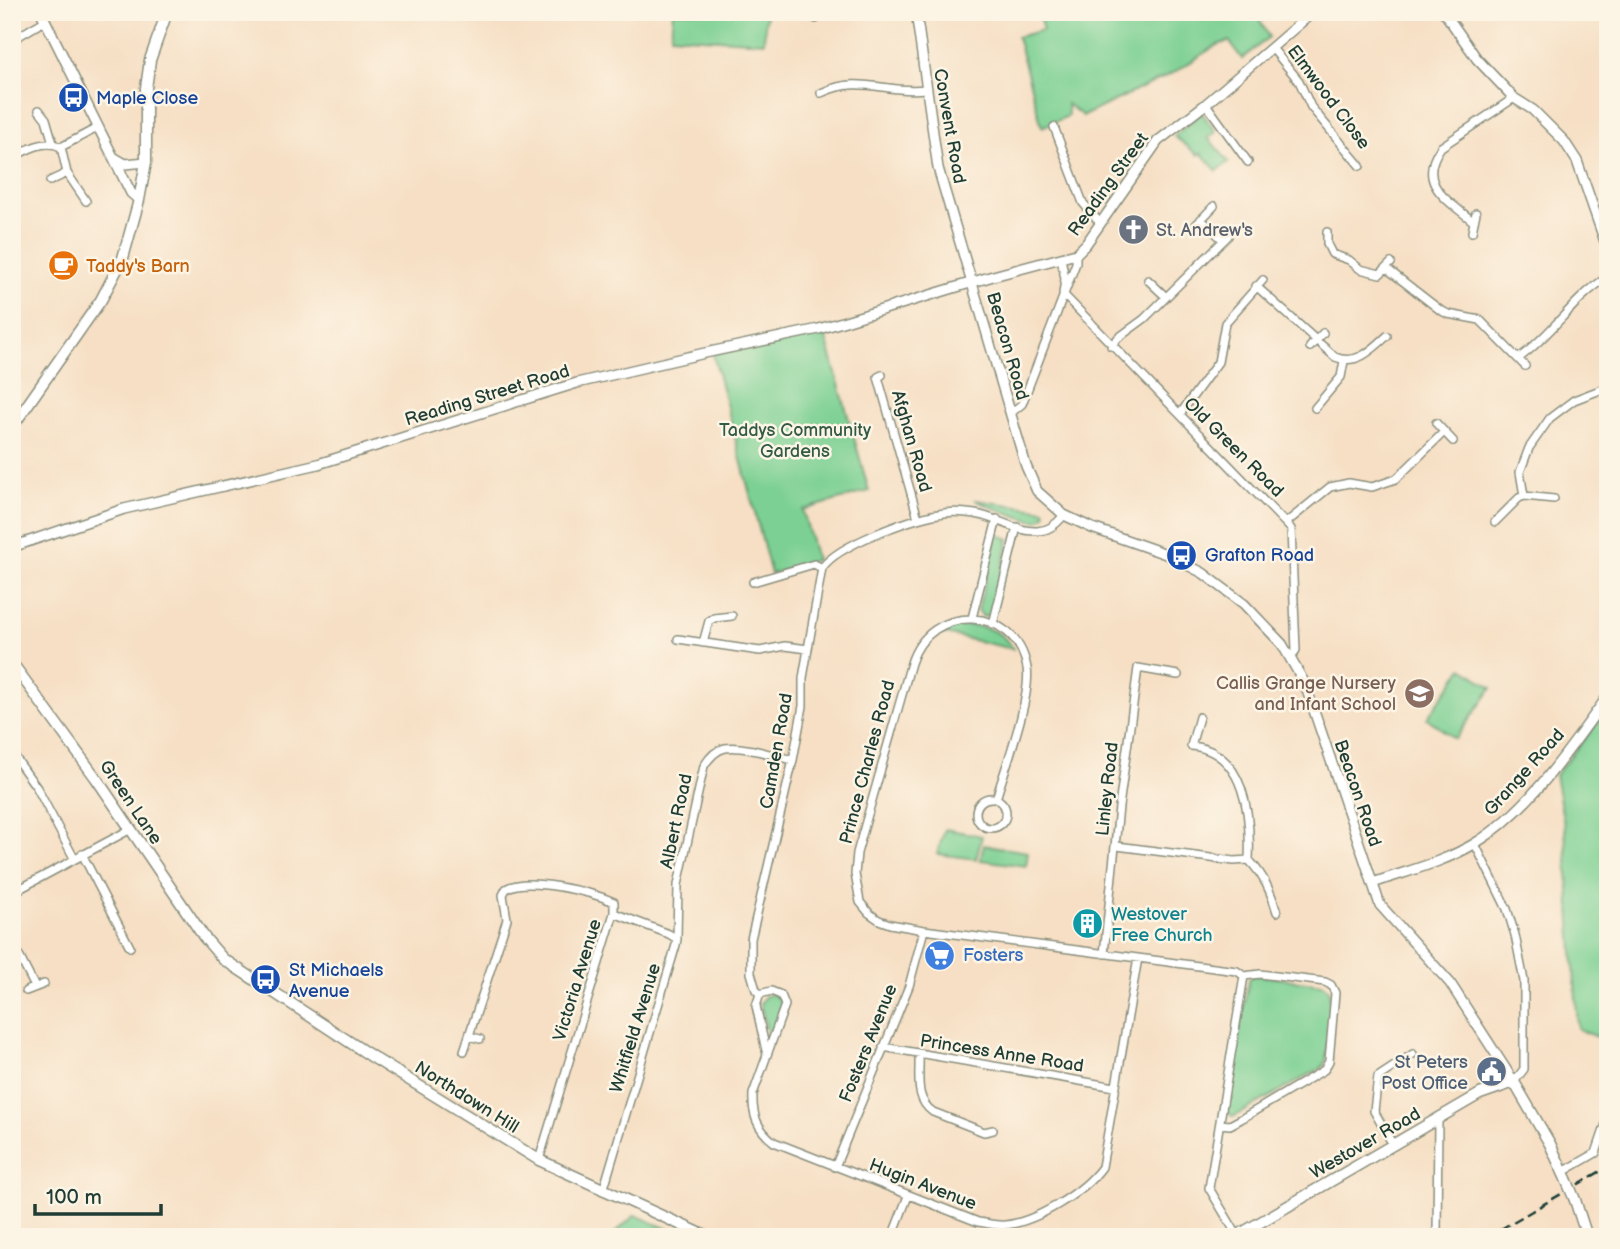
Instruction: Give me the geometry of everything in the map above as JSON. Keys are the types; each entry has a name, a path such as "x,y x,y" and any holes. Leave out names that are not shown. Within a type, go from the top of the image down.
{"main road":[{"path":"12,428 111,283 123,258 146,162 145,88 150,60 167,12"},
{"name":"Green Lane","path":"12,663 131,829 204,937 223,959"},
{"name":"Northdown Hill","path":"223,959 397,1073 539,1160 708,1237"},
{"name":"Westover Road","path":"1236,1236 1480,1094 1514,1082"},
{"name":"Beacon Road","path":"1514,1082 1550,1144 1575,1200 1587,1237"}],"street":[{"path":"41,12 97,128 131,193 139,200"},
{"name":"Convent Road","path":"916,12 938,168 974,283"},
{"name":"Reading Street","path":"974,283 1076,254 1086,244 1158,141 1206,104 1313,12"},
{"path":"1444,12 1476,59 1514,98 1533,110 1563,141 1577,161 1608,250"},
{"path":"12,40 41,23 46,23"},
{"name":"Elmwood Close","path":"1272,48 1299,81 1311,107 1360,166"},
{"path":"821,93 836,86 854,83 867,83 907,92 925,89"},
{"path":"1474,222 1435,188 1430,170 1433,158 1441,147 1514,98"},
{"path":"1206,104 1248,162"},
{"path":"39,110 46,119 49,144"},
{"path":"1054,127 1083,203 1100,223"},
{"path":"12,158 34,147 49,144 61,147 97,128"},
{"path":"61,147 67,173 86,201"},
{"path":"112,155 125,164 146,162"},
{"path":"50,181 67,173"},
{"path":"1194,227 1214,206"},
{"path":"1472,232 1476,213"},
{"path":"1111,346 1144,319 1225,238 1201,219"},
{"path":"1327,232 1327,244 1332,254 1349,260 1360,269 1386,268 1440,310 1480,320 1525,366"},
{"path":"1011,413 1021,404 1076,263 1076,254"},
{"path":"1061,258 1065,279 1063,294"},
{"path":"1518,358 1549,334 1588,291 1608,277"},
{"path":"1180,414 1218,362 1225,323 1263,279"},
{"path":"1147,280 1166,297"},
{"name":"Beacon Road","path":"974,283 1031,480 1044,499 1064,516 1166,554 1203,573 1265,623 1291,658 1305,684 1380,905 1450,984 1514,1082"},
{"name":"Reading Street Road","path":"12,547 124,509 318,464 577,383 820,329 974,283"},
{"path":"1256,286 1335,357 1344,361 1363,356 1384,339 1388,348"},
{"name":"Old Green Road","path":"1063,294 1111,346 1287,522 1292,536 1296,623 1296,650 1291,658"},
{"path":"1310,347 1322,333"},
{"path":"1329,409 1318,405 1341,377 1344,361"},
{"name":"Afghan Road","path":"882,375 878,377 918,518"},
{"path":"1524,496 1520,472 1529,448 1550,418 1574,400 1608,387"},
{"path":"1436,424 1453,441"},
{"path":"1287,522 1330,486 1349,483 1372,487 1396,479 1444,432"},
{"path":"1501,519 1519,498 1524,496 1554,498"},
{"path":"752,582 814,564 822,568 834,554 848,547 918,518 941,513 962,512 1041,532 1057,524 1064,516"},
{"path":"972,618 997,519"},
{"path":"993,624 1017,527"},
{"name":"Camden Road","path":"760,994 756,990 751,973 751,939 793,760 803,706 803,678 822,568"},
{"path":"703,643 709,621 732,617"},
{"name":"Prince Charles Road","path":"996,799 1028,678 1026,662 1009,634 993,624 972,618 948,622 933,630 913,655 857,853 857,891 860,902 879,920 924,930 1237,971 1244,976 1260,974 1331,985 1335,993 1329,1061 1324,1070 1230,1125 1220,1124"},
{"path":"678,639 760,652 785,646 808,649"},
{"name":"Linley Road","path":"1104,954 1138,668 1178,676"},
{"name":"Grange Road","path":"1373,883 1426,866 1475,844 1510,816 1539,785 1608,696"},
{"path":"1199,717 1191,746 1205,748 1219,755 1235,776 1242,790 1250,824 1250,860 1260,871 1271,891 1277,912"},
{"name":"Albert Road","path":"677,939 678,885 704,766 712,755 724,748 738,748 793,760"},
{"path":"12,753 37,788 74,858"},
{"path":"996,799 1005,807 1006,815 999,825 987,827 978,819 978,806 983,800 996,799"},
{"path":"12,893 131,829"},
{"path":"1475,844 1507,909 1524,981 1524,1069 1514,1082"},
{"path":"1117,845 1234,861 1250,860"},
{"path":"82,854 130,947"},
{"name":"Victoria Avenue","path":"464,1051 507,919 503,895 506,888 521,883 577,891 614,902 614,913 539,1160"},
{"path":"614,913 677,939"},
{"name":"Fosters Avenue","path":"835,1167 909,986 924,930"},
{"name":"Whitfield Avenue","path":"603,1191 677,939"},
{"path":"12,942 35,987"},
{"name":"Hugin Avenue","path":"760,994 767,991 776,992 781,995 785,1005 753,1094 754,1117 759,1127 774,1142 978,1222 1004,1225 1029,1219 1086,1186 1102,1167 1138,958"},
{"path":"1236,1236 1209,1188 1244,976"},
{"path":"26,991 44,984"},
{"path":"760,994 756,1003 767,1055"},
{"path":"470,1036 480,1039"},
{"name":"Princess Anne Road","path":"883,1048 1115,1087"},
{"path":"1392,1144 1374,1111 1378,1077 1400,1066 1413,1054"},
{"path":"919,1055 920,1098 926,1107 984,1132 993,1130"},
{"path":"1564,1176 1596,1153 1608,1118"},
{"path":"1437,1237 1438,1119"},
{"path":"892,1237 908,1196"}],"green space":[{"path":"673,12 766,12 764,42 671,36"},
{"path":"1038,12 1255,12 1269,37 1242,59 1229,41 1217,45 1175,72 1083,116 1067,104 1068,116 1042,127 1017,37 1043,30"},
{"path":"1202,113 1216,132 1208,138 1229,162 1217,171 1201,153 1198,155 1174,136"},
{"name":"Taddys Community Gardens","path":"824,331 869,491 803,510 816,560 771,574 713,354"},
{"path":"976,500 1045,510 1046,513 1036,521"},
{"path":"997,534 1009,539 992,614 983,617 978,610"},
{"path":"958,626 989,629 1003,637 1013,649 941,633"},
{"path":"1463,668 1492,688 1455,739 1427,718"},
{"path":"1608,710 1608,1032 1597,1037 1578,1029 1565,829 1555,775"},
{"path":"945,829 982,836 976,859 937,854"},
{"path":"984,845 1028,852 1026,866 980,860"},
{"path":"1254,975 1322,984 1328,988 1331,1003 1326,1060 1323,1067 1233,1117 1226,1111 1226,1105 1249,979"},
{"path":"772,994 778,997 782,1005 769,1038 760,1004 765,996"},
{"path":"635,1215 687,1237 611,1237"}],"railway":[{"path":"1487,1237 1608,1167"}],"place":[{"name":"Maple Close","path":"73,98"},
{"name":"St. Andrew's","path":"1133,230"},
{"name":"Taddy's Barn","path":"63,266"},
{"name":"Grafton Road","path":"1182,555"},
{"name":"Callis Grange Nursery and Infant School","path":"1419,693"},
{"name":"Westover Free Church","path":"1088,924"},
{"name":"Fosters","path":"940,955"},
{"name":"St Michaels Avenue","path":"266,980"},
{"name":"St Peters Post Office","path":"1491,1072"}]}
